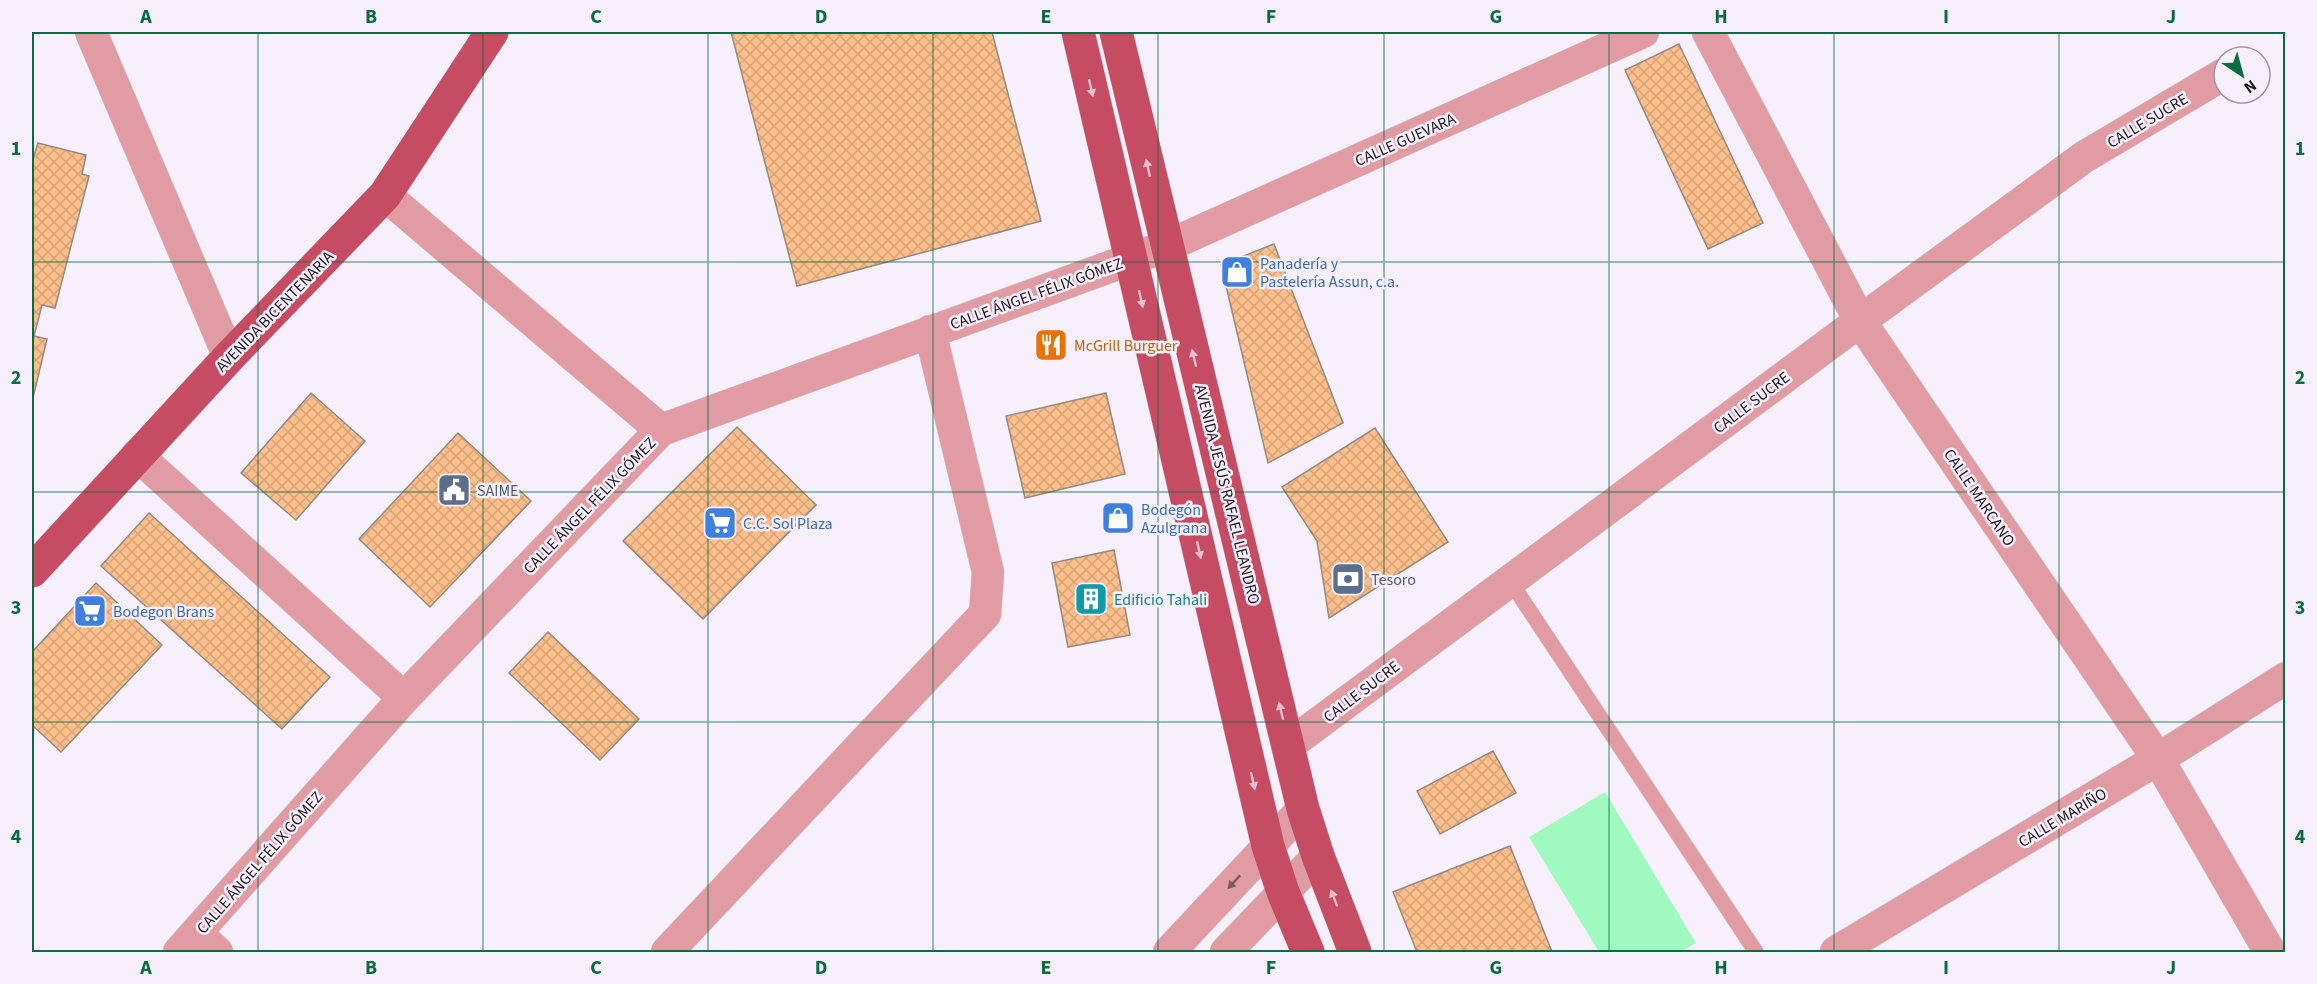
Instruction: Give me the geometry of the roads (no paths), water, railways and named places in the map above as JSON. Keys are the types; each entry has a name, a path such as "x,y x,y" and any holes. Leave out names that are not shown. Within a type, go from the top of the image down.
{"main road":[{"name":"AVENIDA BICENTENARIA","path":"32,571 229,357 385,195 492,32"},
{"path":"1078,32 1268,846 1283,892 1308,952"},
{"name":"AVENIDA JESÚS RAFAEL LEANDRO","path":"1116,32 1304,809 1318,856 1355,952"}],"street":[{"path":"91,32 229,357"},
{"name":"CALLE GUEVARA","path":"1167,246 1643,32"},
{"name":"CALLE MARCANO","path":"1708,32 1860,321 2158,759 2270,952"},
{"name":"CALLE SUCRE","path":"1289,745 2084,157 2212,81"},
{"path":"385,195 661,430"},
{"name":"CALLE ÁNGEL FÉLIX GÓMEZ","path":"197,946 404,698 661,430 1167,246"},
{"path":"667,952 985,614 988,572 930,331"},
{"path":"137,456 404,698"},
{"name":"CALLE MARIÑO","path":"1836,952 2158,759 2286,678"},
{"path":"1169,952 1304,809"},
{"path":"1226,952 1318,856"}],"lane":[{"path":"1510,581 1756,952"}],"place":[{"name":"Panadería y Pastelería Assun, c.a.","path":"1237,272"},
{"name":"McGrill Burguer","path":"1051,345"},
{"name":"SAIME","path":"454,490"},
{"name":"Bodegón Azulgrana","path":"1118,518"},
{"name":"C.C. Sol Plaza","path":"720,523"},
{"name":"Tesoro","path":"1348,579"},
{"name":"Edificio Tahali","path":"1091,599"},
{"name":"Bodegon Brans","path":"90,611"}]}
